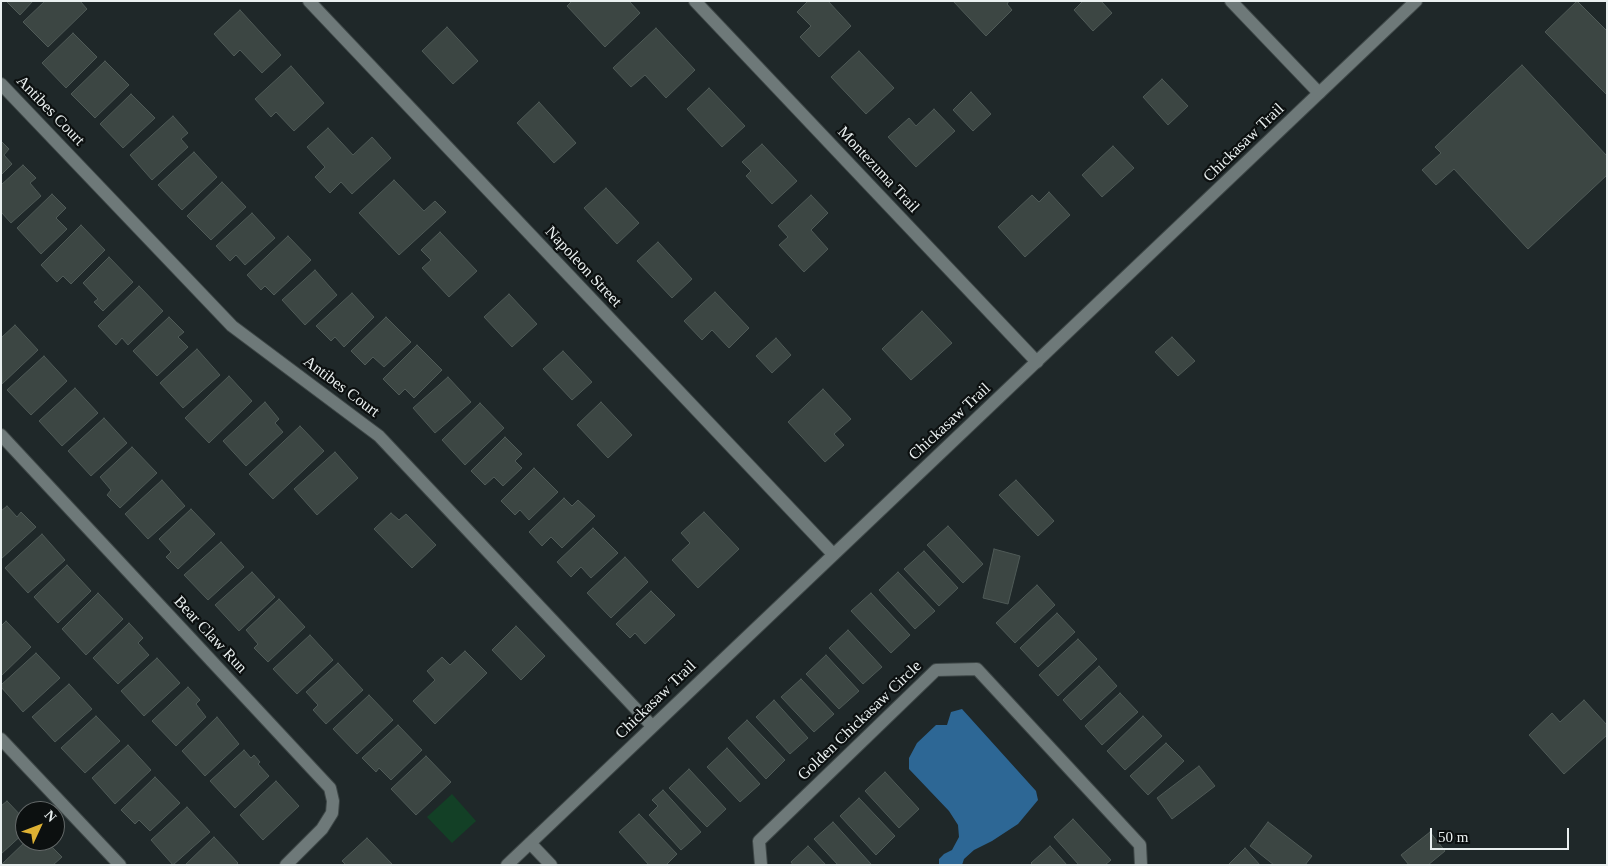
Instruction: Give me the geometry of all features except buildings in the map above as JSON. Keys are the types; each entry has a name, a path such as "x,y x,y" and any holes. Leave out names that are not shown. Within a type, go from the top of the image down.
{"street":[{"name":"Napoleon Street","path":"309,1 833,554"},
{"name":"Montezuma Trail","path":"695,1 1037,362"},
{"path":"1231,1 1319,93"},
{"name":"Chickasaw Trail","path":"507,865 1416,1"},
{"name":"Antibes Court","path":"1,84 232,326 380,436 652,726"},
{"name":"Bear Claw Run","path":"1,435 330,788 333,801 332,813 322,830 286,865"},
{"name":"Golden Chickasaw Circle","path":"761,865 759,841 936,670 977,669 1140,845 1141,865"},
{"path":"1,739 120,865"},
{"path":"530,843 551,865"}],"green space":[{"path":"452,794 476,821 452,843 427,817"}],"water":[{"path":"962,709 1036,791 1038,800 1018,824 974,850 964,859 962,865 939,865 939,859 952,850 959,837 958,825 949,811 909,769 909,758 917,743 936,725 947,725 951,712"}]}
